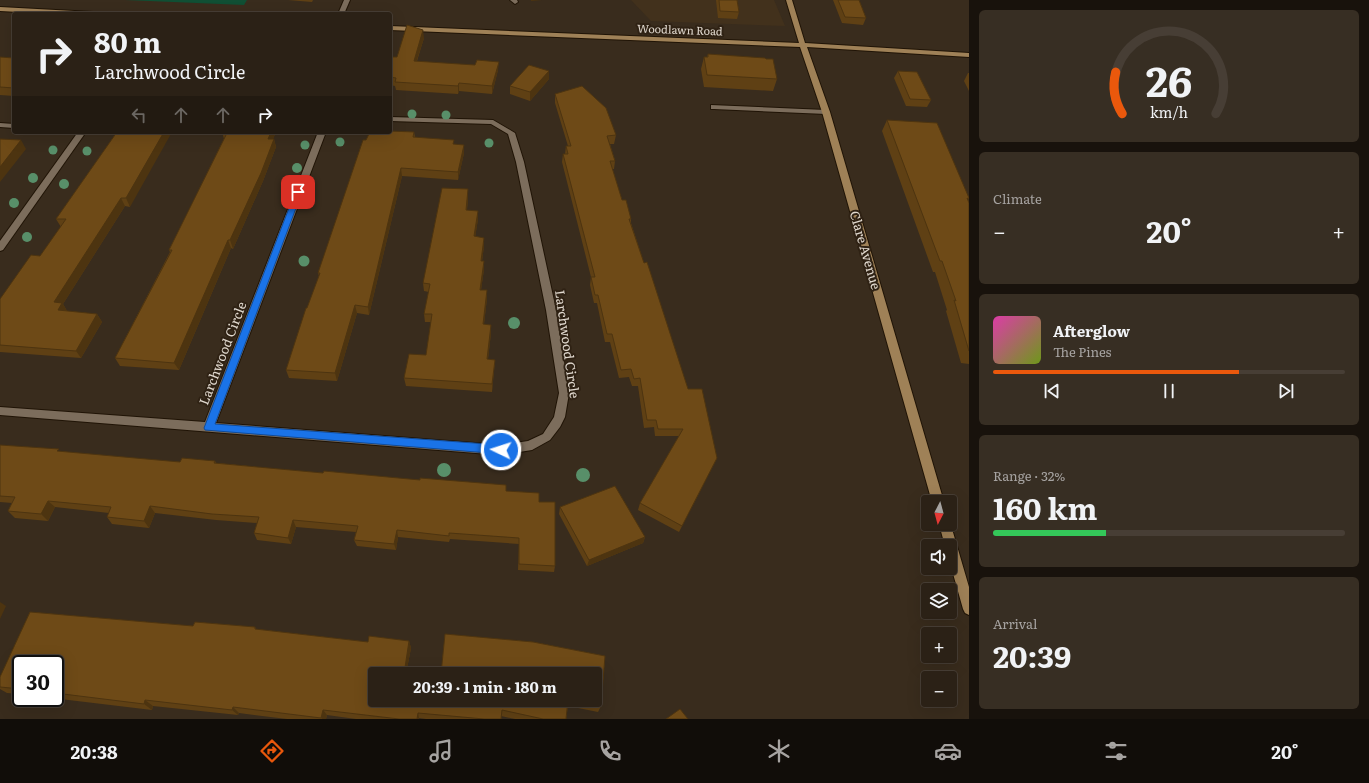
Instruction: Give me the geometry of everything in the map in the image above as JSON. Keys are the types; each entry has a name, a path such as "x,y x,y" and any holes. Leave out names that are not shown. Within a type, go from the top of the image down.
{"main road":[{"name":"Clare Avenue","path":"789,0 826,112 936,495"},
{"path":"0,9 56,12"},
{"name":"Woodlawn Road","path":"392,28 803,45 969,55"},
{"path":"946,531 967,594 969,609"}],"street":[{"path":"342,12 347,0"},
{"path":"714,107 826,112"},
{"name":"Larchwood Circle","path":"0,411 501,450 533,445 549,436 559,419 563,406 564,393 551,310 520,162 511,133 492,122 392,119"},
{"path":"0,125 12,126"},
{"path":"0,248 81,134"},
{"name":"Larchwood Circle","path":"209,428 321,134"}],"shaded area":[{"path":"631,0 774,0 785,26 651,21"}],"green space":[{"path":"125,0 247,0 244,5"}],"building":[{"path":"719,0 737,0 739,12 720,11"},
{"path":"838,0 859,0 866,18 845,17"},
{"path":"407,25 423,30 414,61 475,65 477,60 499,62 492,86 459,83 458,86 395,82 396,78 392,77 392,57 397,57"},
{"path":"708,54 773,59 777,79 707,75 704,57 708,57"},
{"path":"0,57 12,58 12,88 0,87"},
{"path":"529,65 549,71 530,92 510,86"},
{"path":"898,71 917,72 931,100 910,99"},
{"path":"582,86 606,108 616,135 607,136 615,161 610,161 622,200 626,200 631,219 629,219 644,263 647,262 688,389 702,389 717,458 682,526 640,503 683,429 658,429 656,420 647,420 640,378 634,379 631,369 621,370 612,334 607,334 598,295 595,295 591,277 595,277 563,154 568,154 566,146 571,146 555,94"},
{"path":"887,120 937,123 969,198 967,198 969,203 969,351 954,300 956,301 942,261 940,261"},
{"path":"392,131 414,132 413,137 454,140 453,144 464,145 458,172 401,168 368,307 355,305 335,373 286,370 306,308 320,273 318,273 363,140 366,140 369,134 392,134"},
{"path":"116,134 163,134 126,198 121,198 54,302 62,303 58,310 97,314 76,351 0,345 0,299 31,255 40,256 66,219 56,219"},
{"path":"227,134 270,134 268,139 274,139 261,173 230,240 228,240 174,363 115,358 172,250 169,250"},
{"path":"0,139 21,140 0,167"},
{"path":"442,188 468,189 466,210 478,211 474,236 484,238 481,261 484,261 480,290 487,290 483,324 491,325 487,359 495,360 492,384 404,378 409,354 426,355 432,314 424,314 430,284 423,283"},
{"path":"0,445 59,449 57,451 180,462 182,458 215,461 214,463 323,473 324,471 420,480 420,478 506,485 506,491 539,493 539,502 555,502 555,566 519,564 519,538 449,533 449,536 397,530 394,544 354,540 358,526 293,520 288,538 254,533 259,517 212,514 150,506 144,521 107,517 111,507 48,501 41,514 8,511 15,497 0,496"},
{"path":"615,486 645,537 589,560 560,507"},
{"path":"30,612 193,626 195,622 255,627 255,629 368,642 369,636 409,641 405,667 368,667 368,707 567,707 566,719 543,719 502,710 501,719 484,719 418,713 417,719 399,719 323,710 321,718 233,707 232,710 145,700 144,704 64,694 64,655 12,655 12,688 0,687 0,677"},
{"path":"445,634 533,642 605,656 602,694 602,667 442,667"},
{"path":"680,709 688,719 666,719"}],"route":[{"path":"298,192 209,428 501,450"}]}
